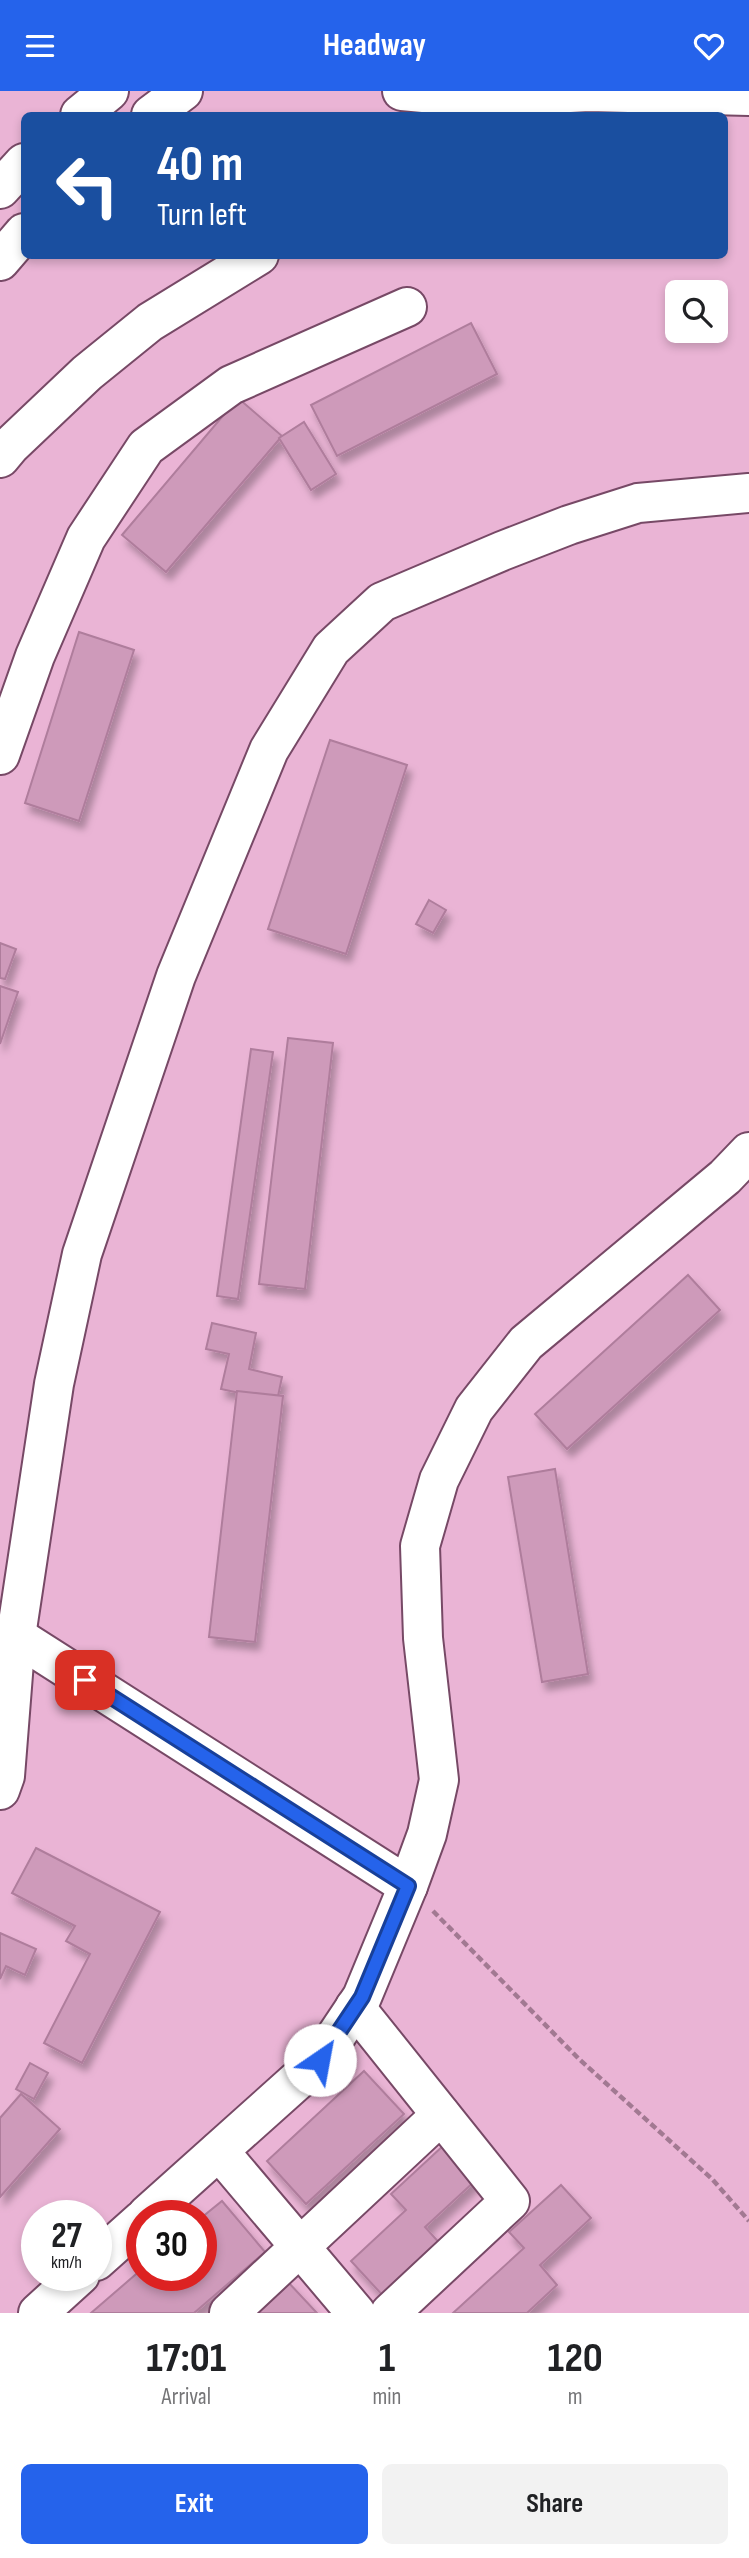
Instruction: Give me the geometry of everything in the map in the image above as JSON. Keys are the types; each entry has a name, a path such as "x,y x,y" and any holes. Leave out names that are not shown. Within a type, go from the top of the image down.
{"main road":[{"path":"84,112 109,91"},
{"path":"402,91 477,97 589,92 749,96"},
{"path":"728,114 749,112"},
{"path":"0,189 21,166"},
{"path":"0,261 21,236"},
{"path":"0,458 87,373 150,322 253,259"},
{"path":"0,755 35,656 86,538 146,447 232,385 407,307"},
{"path":"0,1790 5,1776 16,1636 54,1384 82,1254 176,976 269,750 331,649 382,602 569,525 638,503 749,493"},
{"path":"164,2200 320,2060 362,1997 408,1886 427,1834 439,1780 422,1637 420,1546 439,1480 474,1409 526,1343 725,1177 749,1152"},
{"path":"0,1687 16,1636"},
{"path":"16,1636 408,1886"},
{"path":"355,2007 510,2201 390,2313"},
{"path":"229,2313 441,2115"},
{"path":"219,2151 356,2313"},
{"path":"112,2247 126,2234"},
{"path":"38,2313 62,2291"}],"path":[{"path":"408,1886 579,2059 712,2179 749,2221"}],"building":[{"path":"471,323 497,374 337,456 311,405"},
{"path":"238,398 282,436 166,572 122,535"},
{"path":"304,422 336,474 311,490 279,438"},
{"path":"79,632 134,650 79,821 25,803"},
{"path":"330,740 407,765 346,954 268,929"},
{"path":"429,900 446,910 433,933 416,924"},
{"path":"0,943 16,949 5,979 0,978"},
{"path":"0,986 18,992 0,1044"},
{"path":"288,1038 333,1043 305,1289 259,1284"},
{"path":"251,1049 273,1052 238,1299 217,1296"},
{"path":"688,1275 720,1310 567,1449 535,1414"},
{"path":"212,1323 256,1333 249,1369 282,1377 277,1401 221,1389 229,1354 206,1349"},
{"path":"237,1391 283,1396 255,1642 209,1637"},
{"path":"555,1469 588,1674 542,1682 508,1477"},
{"path":"36,1848 160,1912 82,2063 44,2043 90,1954 66,1941 75,1926 12,1893"},
{"path":"0,1933 36,1949 25,1975 6,1966 0,1979"},
{"path":"30,2063 48,2073 34,2099 16,2089"},
{"path":"364,2071 404,2114 306,2204 267,2161"},
{"path":"21,2094 60,2129 0,2197 0,2118"},
{"path":"444,2145 476,2180 425,2227 443,2247 386,2299 351,2261 406,2210 391,2194"},
{"path":"561,2185 591,2218 540,2265 557,2285 527,2313 453,2313 524,2248 509,2232"},
{"path":"222,2201 265,2252 194,2313 91,2313 126,2283 126,2291 217,2291 217,2205"},
{"path":"288,2282 317,2313 255,2313"}],"route":[{"path":"85,1680 408,1886 362,1997 320,2060"}]}
